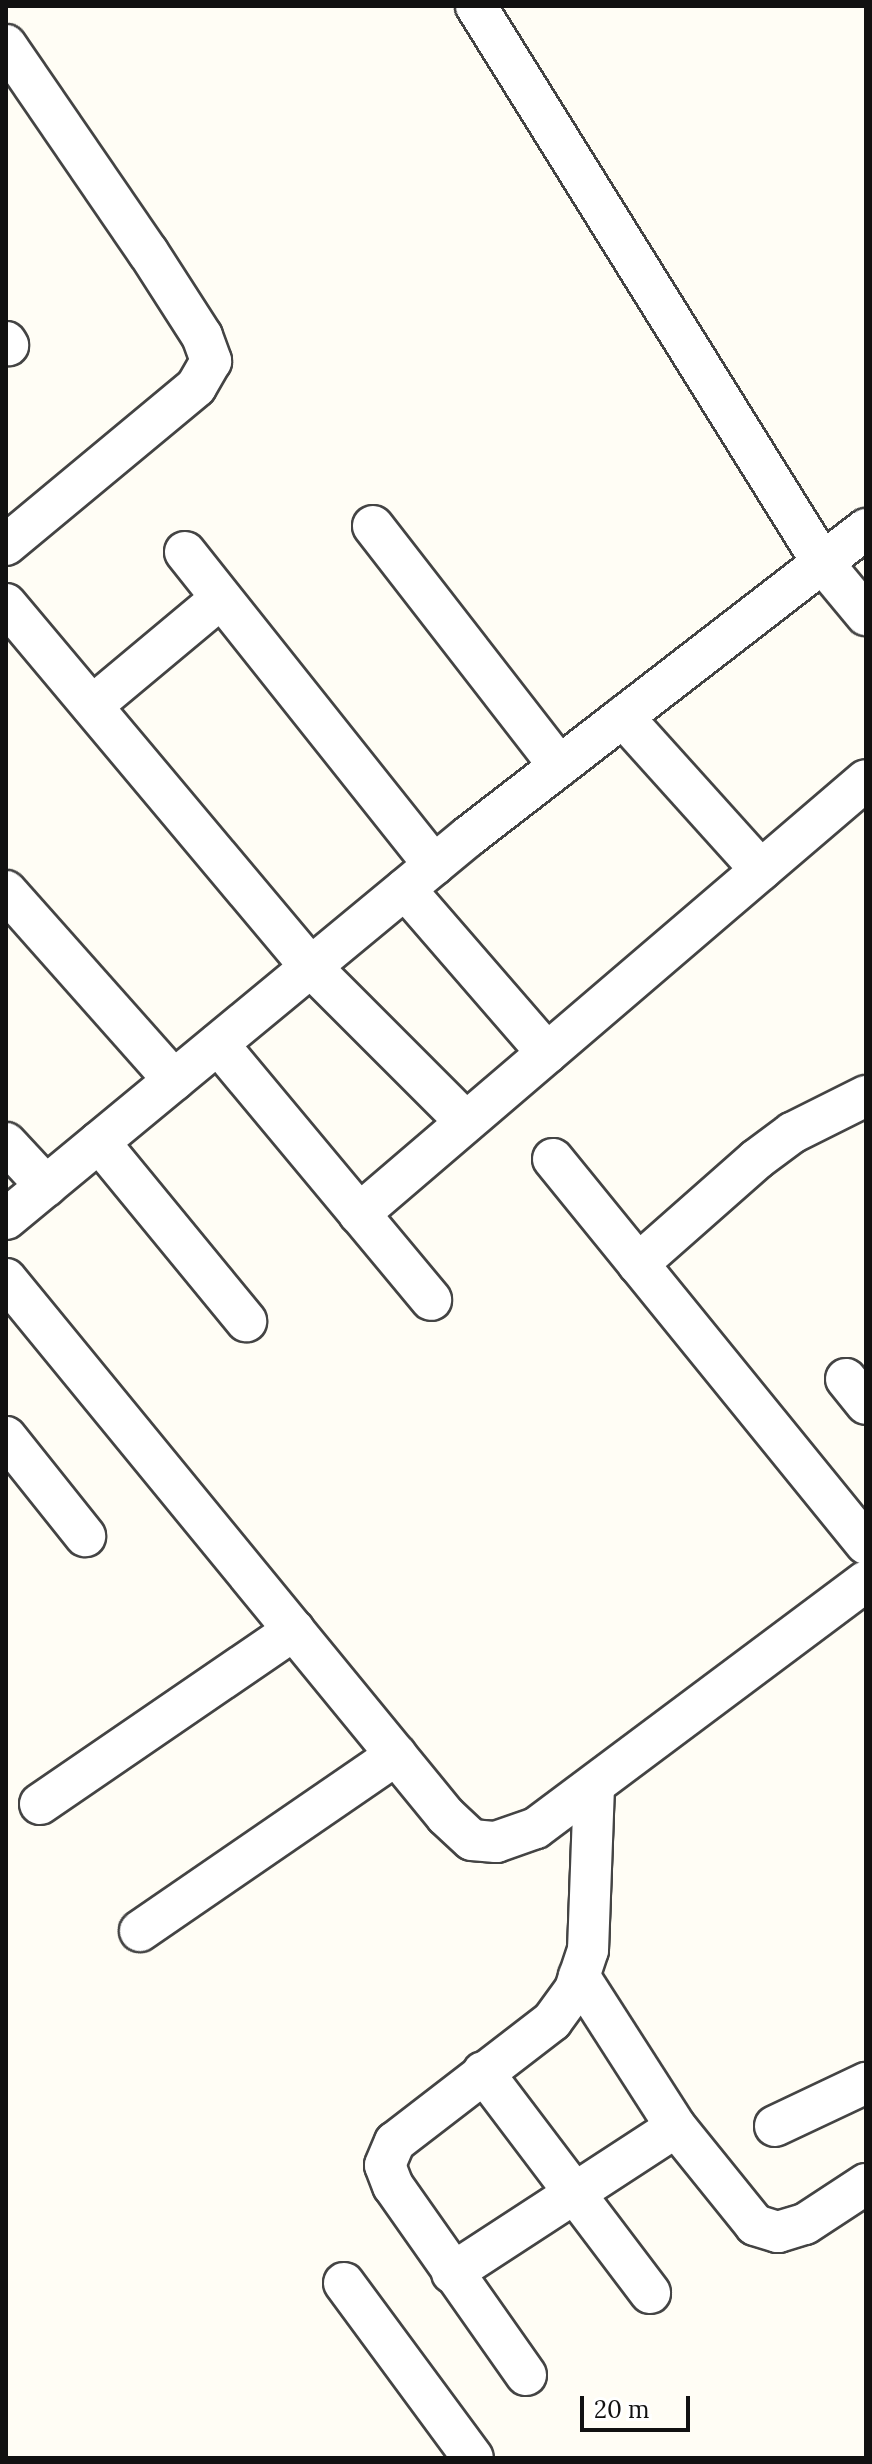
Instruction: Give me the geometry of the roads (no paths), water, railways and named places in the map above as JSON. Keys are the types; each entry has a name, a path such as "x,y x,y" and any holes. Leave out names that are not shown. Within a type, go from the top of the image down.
{"street":[{"path":"476,6 822,562 866,615"},
{"path":"6,45 148,252 202,336 211,361 196,387 6,545"},
{"path":"373,526 559,766"},
{"path":"6,1219 420,877 866,529"},
{"path":"185,552 547,1053"},
{"path":"92,706 221,598"},
{"path":"6,604 311,967 466,1122"},
{"path":"623,717 761,870"},
{"path":"359,1214 866,780"},
{"path":"6,891 174,1080"},
{"path":"218,1044 431,1300"},
{"path":"638,1264 768,1150 866,1096"},
{"path":"99,1142 246,1321"},
{"path":"6,1143 46,1186"},
{"path":"553,1159 866,1544"},
{"path":"6,1279 396,1755 472,1840 496,1842 536,1828 866,1581"},
{"path":"6,1437 85,1536"},
{"path":"40,1804 294,1630"},
{"path":"140,1931 396,1755"},
{"path":"526,2375 393,2186 385,2165 395,2142 552,2021 579,1976 588,1950 594,1786"},
{"path":"579,1976 676,2127 755,2225 778,2232 805,2224 866,2184"},
{"path":"483,2072 650,2293"},
{"path":"775,2126 866,2083"},
{"path":"452,2273 676,2127"},
{"path":"344,2283 473,2458"}]}
